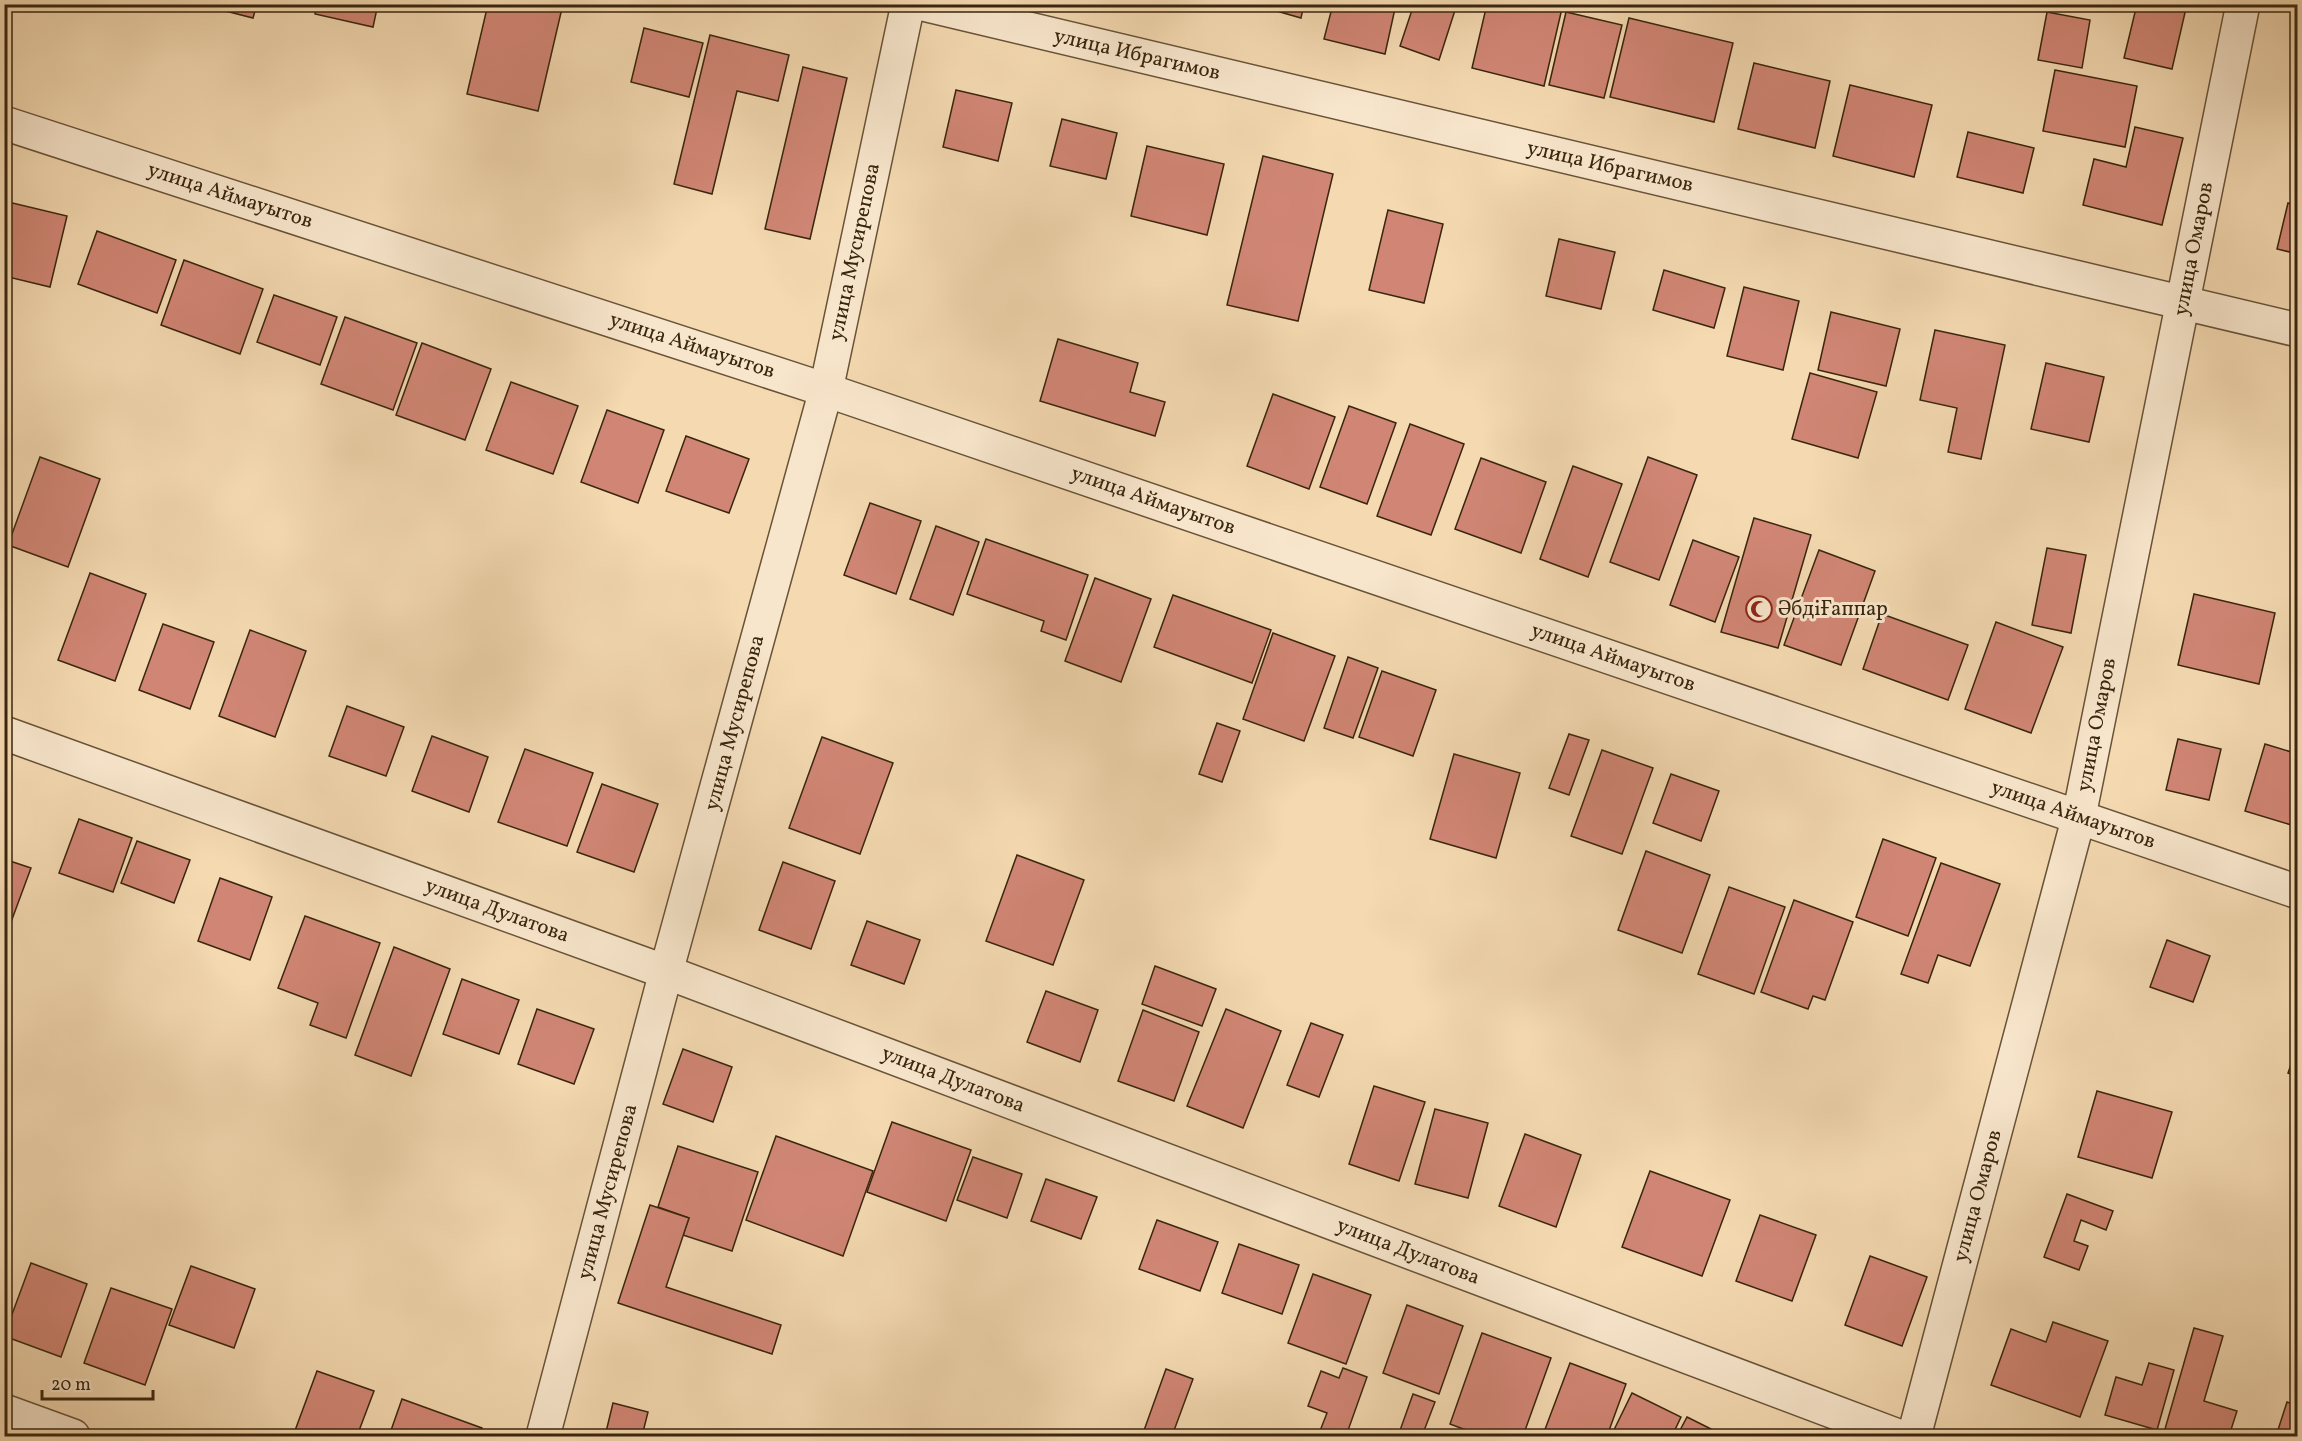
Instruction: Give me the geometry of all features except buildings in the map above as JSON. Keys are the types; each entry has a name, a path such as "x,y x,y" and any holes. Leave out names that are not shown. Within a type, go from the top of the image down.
{"street":[{"name":"улица Мусирепова","path":"543,1437 666,972 826,390 908,4"},
{"name":"улица Ибрагимов","path":"923,4 2298,330"},
{"name":"улица Омаров","path":"1914,1437 2079,816 2243,4"},
{"name":"улица Аймауытов","path":"4,123 826,390 2298,892"},
{"name":"улица Дулатова","path":"4,733 666,972 1898,1437"},
{"path":"4,1411 73,1437"}],"place":[{"name":"ӘбдіҒаппар","path":"1759,609"}]}
